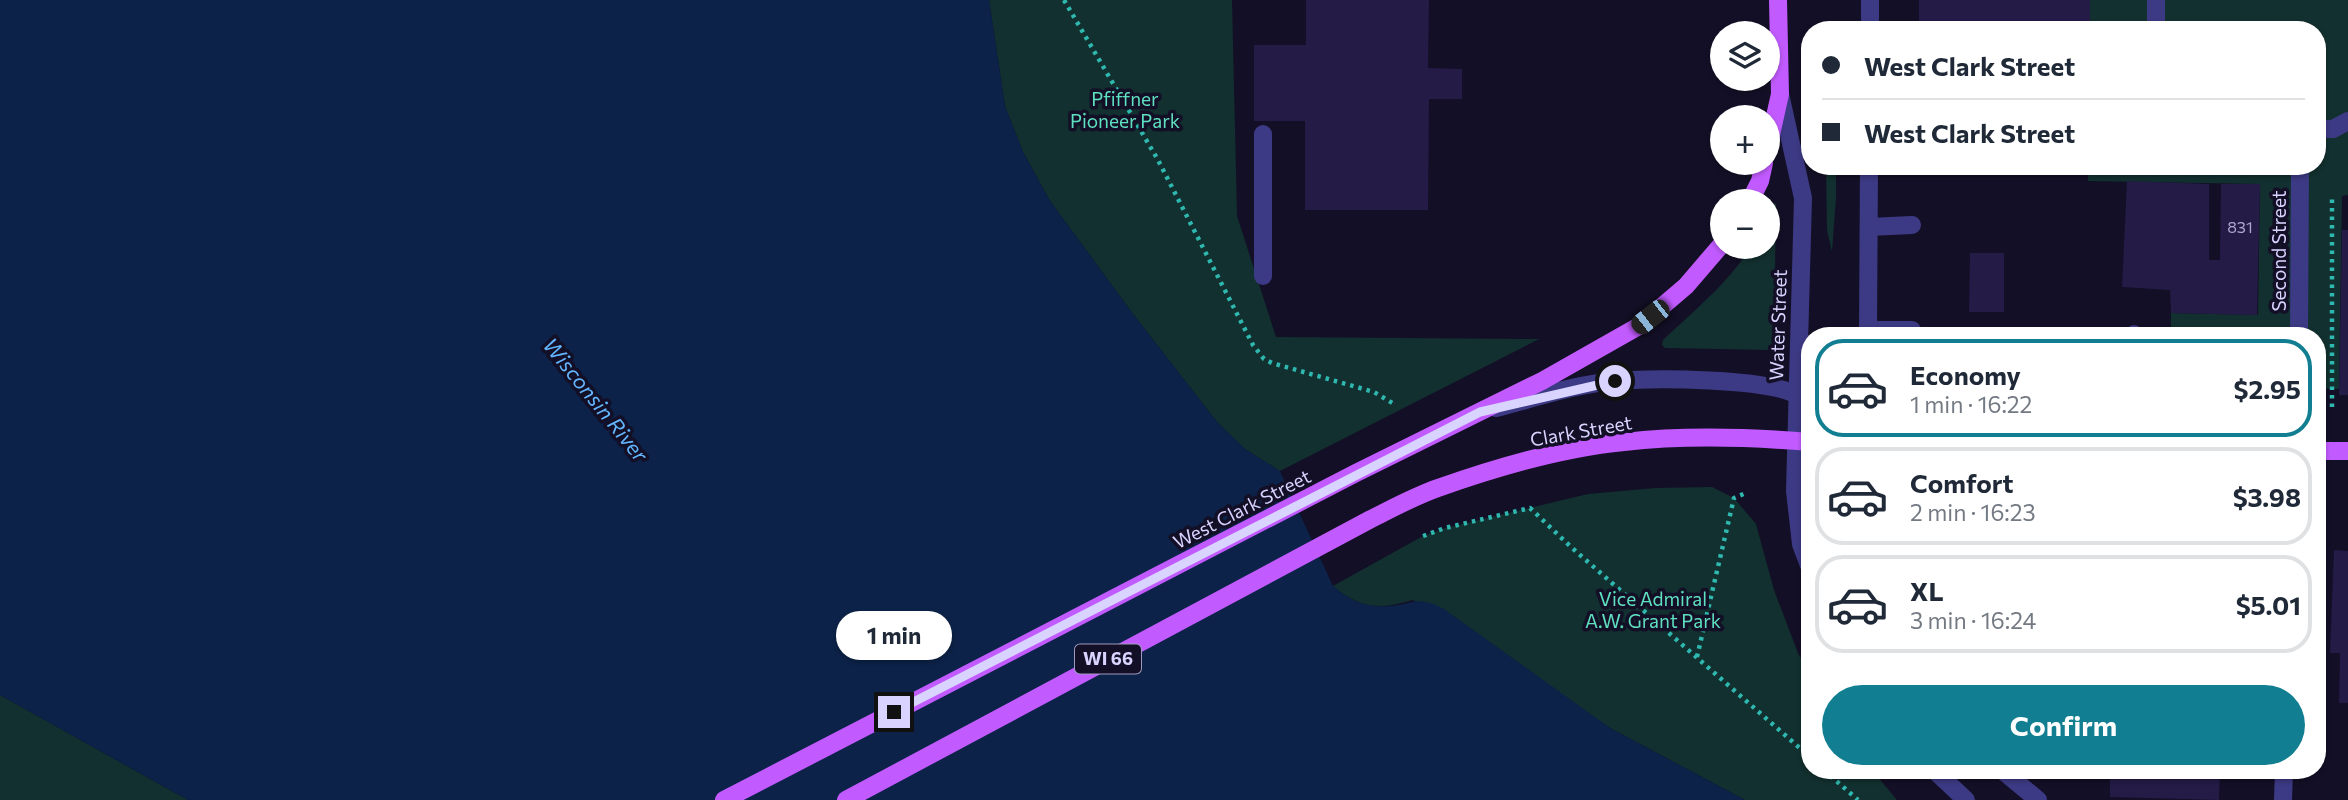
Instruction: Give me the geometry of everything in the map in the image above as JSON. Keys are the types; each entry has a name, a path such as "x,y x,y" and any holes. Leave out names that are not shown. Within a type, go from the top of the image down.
{"main road":[{"name":"Water Street","path":"1779,0 1780,94"},
{"path":"1778,105 1780,94"},
{"name":"WI 66","path":"1480,412 1542,382 1639,326 1686,286 1710,258"},
{"name":"West Clark Street","path":"724,800 1356,473 1480,412"},
{"name":"Clark Street","path":"846,800 1370,519 1436,489 1495,470 1622,442 1709,437 1801,441"},
{"path":"2326,451 2348,451"}],"street":[{"path":"1870,0 1870,21"},
{"path":"2156,0 2156,21"},
{"name":"Water Street","path":"1780,94 1803,198 1803,327"},
{"path":"2326,129 2333,129 2348,121"},
{"path":"1263,134 1263,276"},
{"path":"1867,327 1869,175"},
{"name":"Second Street","path":"2300,175 2300,327"},
{"path":"1869,227 1912,225"},
{"name":"West Clark Street","path":"1480,412 1615,381 1752,384 1801,399"},
{"name":"Water Street","path":"1801,448 1795,491 1801,544"},
{"path":"1944,779 1966,800"},
{"path":"2012,779 2038,800"},
{"path":"2283,800 2284,779"}],"path":[{"path":"1064,0 1158,160 1253,345 1264,359 1374,392 1394,404"},
{"path":"2332,195 2332,407"},
{"path":"1697,657 1734,498 1748,492"},
{"path":"1423,536 1444,528 1530,508 1801,749"},
{"path":"1834,779 1858,800"}],"green space":[{"name":"Pfiffner Pioneer Park","path":"989,0 1232,0 1237,216 1276,337 1539,339 1280,471 1245,449 1217,422 1050,201 1023,152 1005,106"},
{"path":"2090,0 2348,0 2348,195 2342,196 2339,389 2326,388 2326,327 2171,327 2171,313 2258,315 2260,184 2088,181 2088,175 2326,175 2326,21 2090,21"},
{"path":"1826,175 1836,175 1832,252 1827,230"},
{"path":"1775,259 1774,348 1665,348 1662,345 1663,340 1721,285 1742,260"},
{"name":"Vice Admiral A.W. Grant Park","path":"1712,487 1734,498 1756,524 1774,590 1801,658 1801,779 1880,779 1897,800 1745,800 1610,728 1413,600 1390,605 1370,605 1352,599 1333,586 1423,536 1445,528 1588,494 1655,488"},
{"path":"0,695 188,800 0,800"}],"water":[{"name":"Wisconsin River","path":"0,0 989,0 1005,106 1023,152 1050,201 1217,422 1245,449 1280,471 1333,586 1346,596 1366,605 1390,606 1422,601 1444,609 1610,728 1745,800 188,800 0,695"}],"building":[{"path":"1306,0 1429,0 1428,68 1462,69 1462,99 1429,99 1428,210 1305,210 1305,121 1254,121 1254,45 1306,45"},
{"path":"1919,0 2090,0 2090,21 1919,21"},
{"path":"2127,181 2209,184 2209,260 2220,260 2221,184 2260,184 2257,315 2171,313 2170,290 2122,287"},
{"path":"2342,230 2348,230 2348,395 2339,395"},
{"path":"1970,253 2004,253 2004,312 1969,312"},
{"path":"2334,550 2348,551 2348,703 2339,703 2340,653 2330,653"},
{"path":"2110,779 2220,779 2219,800 2110,797"}],"route":[{"path":"894,712 1356,473 1480,412 1615,381"}]}
